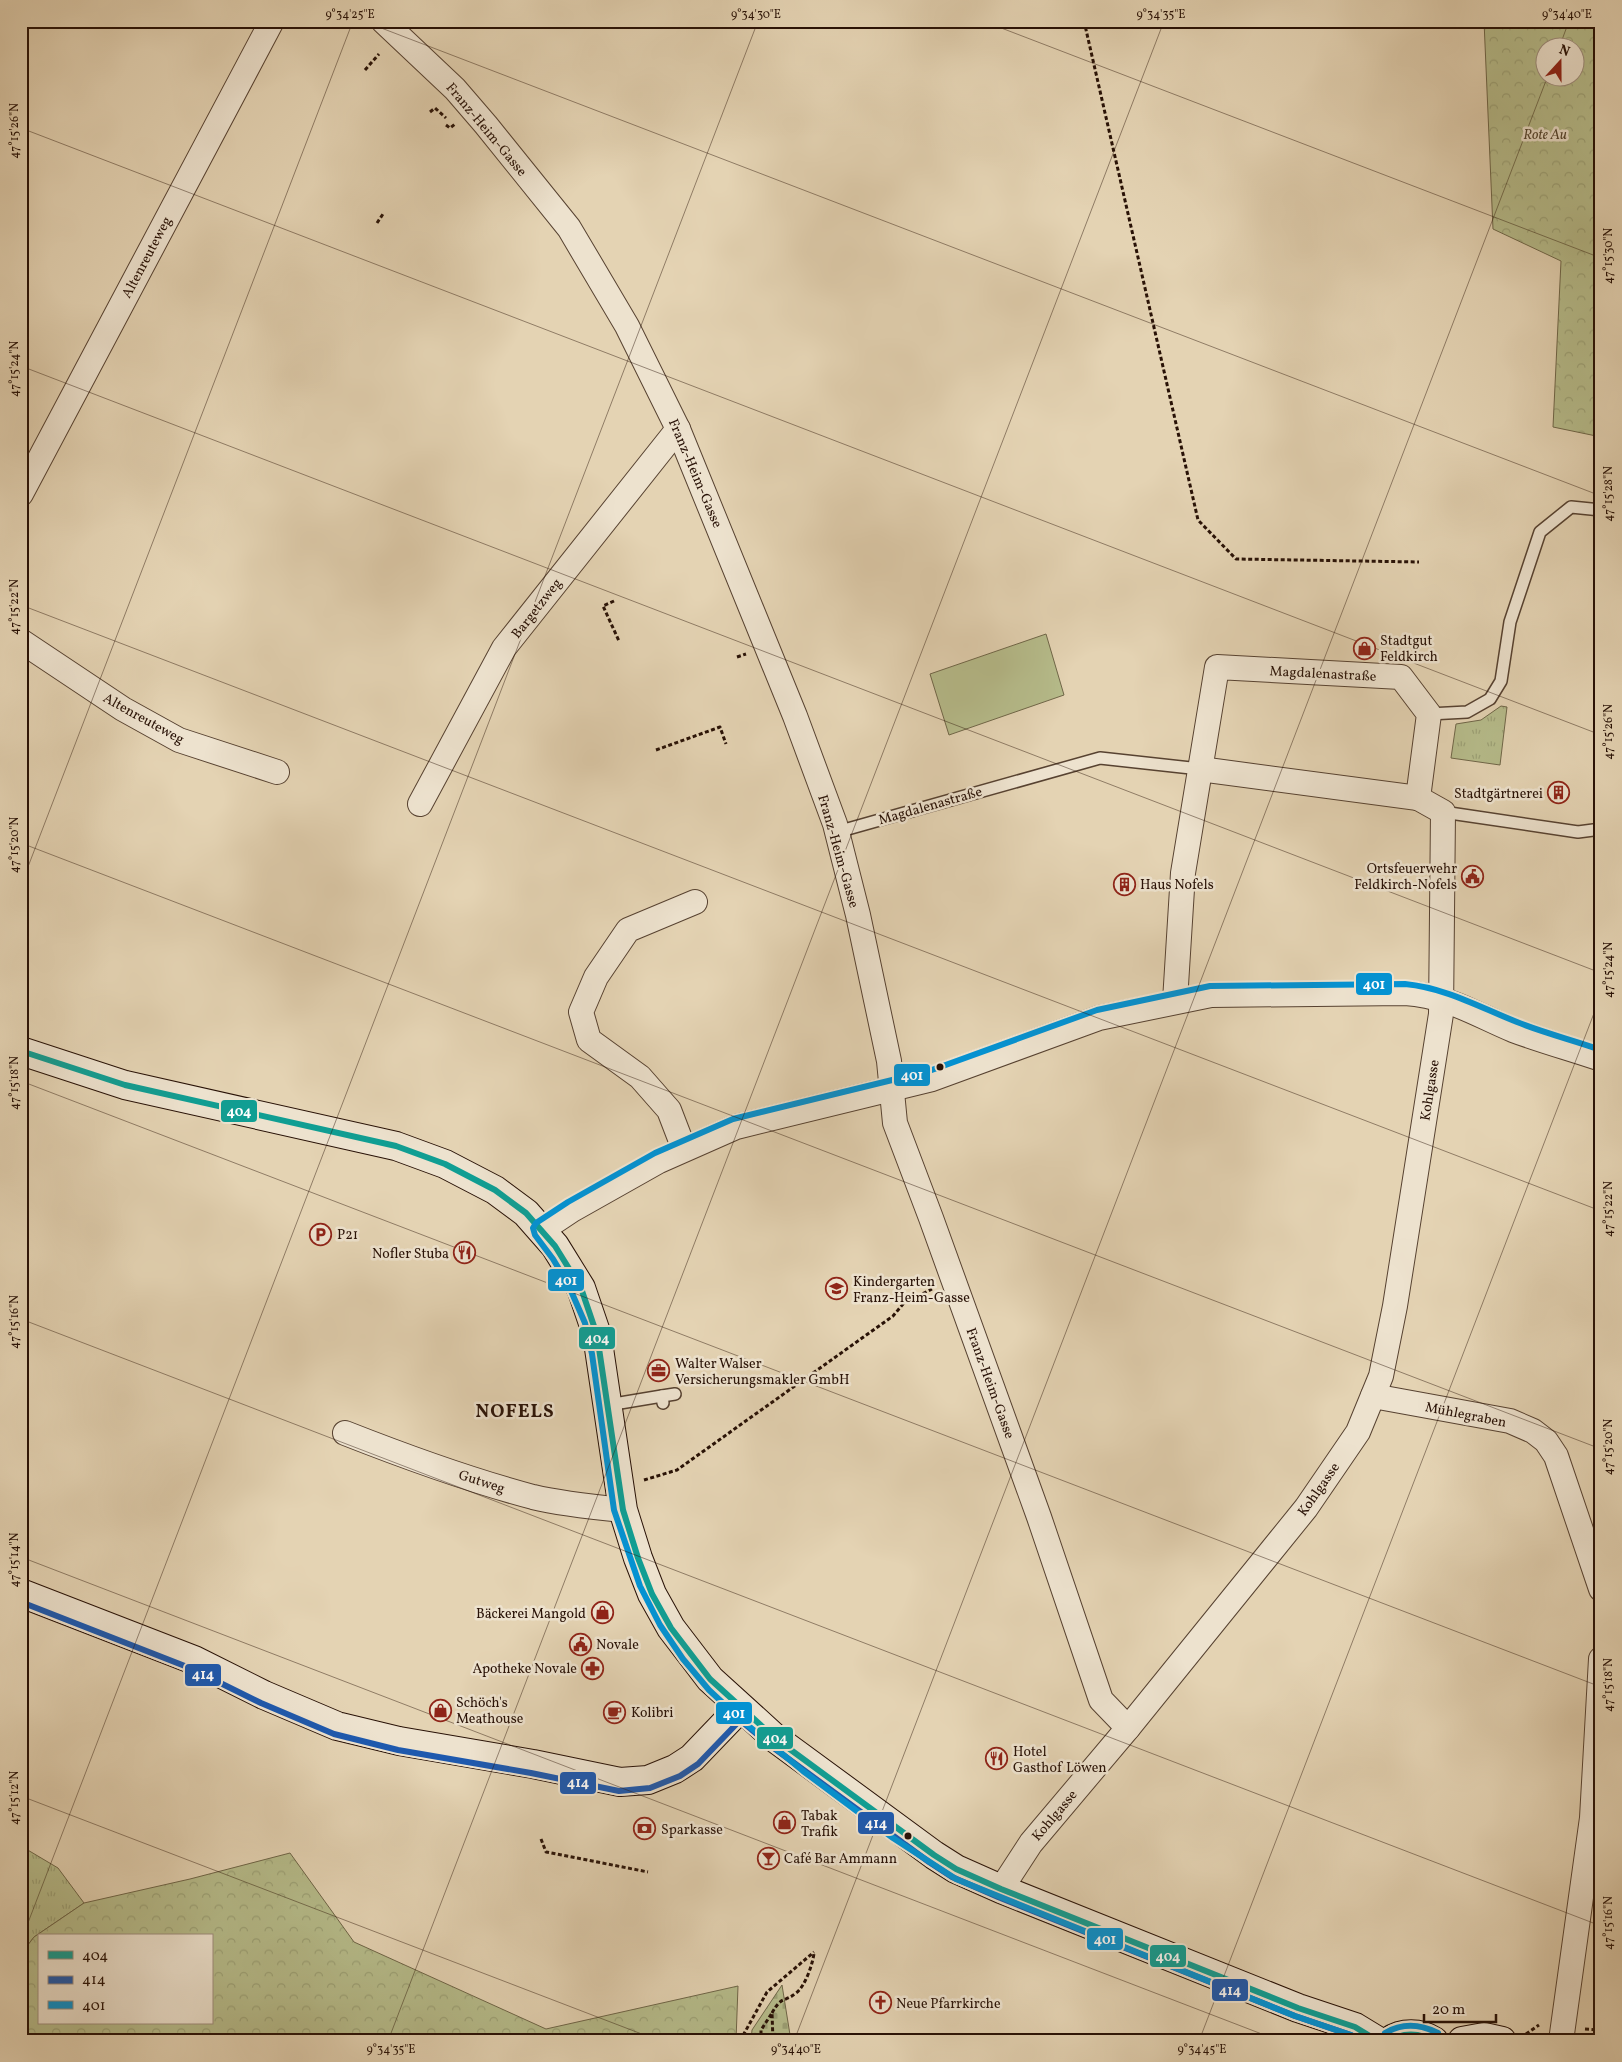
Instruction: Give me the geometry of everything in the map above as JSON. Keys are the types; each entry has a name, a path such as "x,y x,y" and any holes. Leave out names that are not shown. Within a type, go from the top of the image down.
{"main road":[{"path":"21,1051 124,1085 396,1146 446,1164 495,1190 526,1213 542,1230 555,1246 580,1288 597,1335 624,1510 638,1558 652,1594 671,1628 710,1678 740,1708 776,1739 934,1855 956,1869 1001,1890 1298,2008 1355,2027 1378,2041"},
{"path":"21,1593 201,1663 264,1695 337,1726 399,1741 524,1762 620,1782 648,1780 675,1769 692,1758 740,1708"},
{"path":"1298,2008 1333,2041"},
{"path":"1389,2041 1396,2036 1408,2034 1428,2037 1434,2041"},
{"path":"1462,2041 1484,2037 1513,2038"}],"street":[{"name":"Altenreuteweg","path":"21,494 272,21"},
{"name":"Franz-Heim-Gasse","path":"383,21 466,102 569,228 626,326 678,429 795,716 837,832 858,915 890,1062 895,1123 1039,1517 1101,1700 1128,1728"},
{"name":"Bargetzweg","path":"420,804 504,648 678,429"},
{"name":"Altenreuteweg","path":"21,641 123,709 179,740 277,772"},
{"name":"Magdalenastraße","path":"1175,1001 1183,873 1217,668 1401,677 1429,714"},
{"path":"1418,798 1429,714"},
{"name":"Magdalenastraße","path":"1200,769 1418,798 1443,812"},
{"path":"1441,1000 1443,812"},
{"path":"684,1149 669,1110 640,1078 589,1040 581,1012 596,977 628,930 695,902"},
{"path":"542,1230 580,1205 659,1161 736,1127 949,1073 1099,1018 1211,995 1422,994 1462,1006 1513,1030 1601,1059"},
{"name":"Kohlgasse","path":"1001,1890 1031,1843 1128,1728 1306,1508 1358,1432 1382,1376 1395,1306 1441,1014 1441,1000"},
{"name":"Mühlegraben","path":"1373,1396 1510,1422 1533,1431 1546,1441 1556,1456 1601,1589"},
{"name":"Gutweg","path":"344,1433 479,1482 534,1497 589,1507 624,1510"},
{"path":"1561,2041 1592,1818 1601,1659"}],"lane":[{"path":"1429,714 1467,712 1490,699 1501,681 1510,622 1540,532 1571,507 1601,510"},
{"name":"Magdalenastraße","path":"837,832 1100,758 1200,769"},
{"path":"1443,812 1578,832 1601,829"},
{"path":"608,1405 662,1399 675,1394"}],"path":[{"path":"304,21 309,22"},
{"path":"1084,21 1198,520 1236,559 1419,562"},
{"path":"365,70 379,54"},
{"path":"430,112 435,108 453,125"},
{"path":"377,223 383,214"},
{"path":"614,601 603,606 619,641"},
{"path":"656,750 720,727 726,744"},
{"path":"635,1482 677,1470 894,1316 904,1303 953,1279"},
{"path":"541,1839 546,1852 648,1872"},
{"path":"740,2041 767,1992 814,1952 813,1964 798,1993 778,2002 761,2030 761,2041"},
{"path":"772,2013 773,2041"},
{"path":"1513,2038 1540,2024"}],"green space":[{"name":"Rote Au","path":"1484,21 1601,21 1601,437 1553,427 1561,261 1493,229"},
{"path":"1046,634 1064,695 949,735 930,674"},
{"path":"1501,706 1507,707 1500,765 1451,758 1456,724 1481,720"},
{"path":"21,1846 58,1868 84,1903 34,1937 21,1954"},
{"path":"290,1853 354,1942 546,2029 738,1986 736,2041 21,2041 21,1954 38,1934 38,2024 212,2024 212,1934 38,1934 84,1903 190,1879"},
{"path":"782,1985 791,2041 751,2041 752,2030"}],"transit line":[{"name":"401","path":"1361,2041 1351,2035 1295,2016 956,1879 893,1838 803,1771 739,1718 709,1690 683,1659 660,1625 640,1586 614,1510 592,1354 585,1323 568,1284 553,1259 535,1235 533,1228 536,1223 568,1202 655,1153 733,1119 929,1071 1097,1010 1210,986 1405,984 1420,986 1462,999 1527,1026 1601,1050"},
{"name":"404","path":"21,1051 125,1085 396,1146 445,1164 495,1190 526,1213 555,1246 581,1288 597,1335 623,1510 638,1558 652,1594 671,1628 710,1679 776,1739 934,1855 956,1869 1001,1889 1298,2008 1355,2027 1378,2041"},
{"name":"414","path":"21,1602 190,1668 261,1703 334,1734 398,1750 531,1773 619,1791 650,1788 680,1776 698,1764 746,1714"},
{"name":"414","path":"734,1715 771,1746 952,1877 1295,2016 1351,2035 1361,2041"},
{"name":"401","path":"1385,2033 1404,2026 1418,2026 1438,2033"},
{"name":"404","path":"1389,2041 1406,2035 1423,2036 1434,2041"},
{"name":"404","path":"1463,2041 1484,2037 1501,2041"}],"place":[{"name":"Stadtgut Feldkirch","path":"1364,648"},
{"name":"Stadtgärtnerei","path":"1559,793"},
{"name":"Ortsfeuerwehr Feldkirch-Nofels","path":"1473,876"},
{"name":"Haus Nofels","path":"1124,884"},
{"name":"P21","path":"321,1234"},
{"name":"Nofler Stuba","path":"465,1253"},
{"name":"Kindergarten Franz-Heim-Gasse","path":"837,1289"},
{"name":"Walter Walser Versicherungsmakler GmbH","path":"659,1371"},
{"name":"Bäckerei Mangold","path":"602,1613"},
{"name":"Novale","path":"580,1644"},
{"name":"Apotheke Novale","path":"593,1668"},
{"name":"Schöch's Meathouse","path":"440,1710"},
{"name":"Kolibri","path":"615,1712"},
{"name":"Hotel Gasthof Löwen","path":"997,1759"},
{"name":"Tabak Trafik","path":"785,1823"},
{"name":"Sparkasse","path":"645,1829"},
{"name":"Café Bar Ammann","path":"768,1858"},
{"name":"Neue Pfarrkirche","path":"880,2003"}],"district":[{"name":"NOFELS","path":"515,1410"}]}
